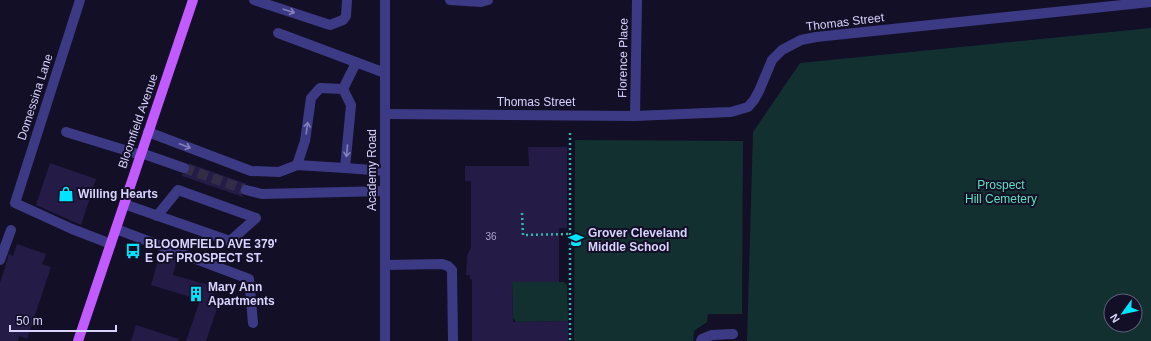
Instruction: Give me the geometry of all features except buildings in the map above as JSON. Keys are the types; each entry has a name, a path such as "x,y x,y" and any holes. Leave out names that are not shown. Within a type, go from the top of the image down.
{"main road":[{"name":"Bloomfield Avenue","path":"78,341 193,0"}],"street":[{"name":"Domessina Lane","path":"80,0 15,203 72,229 111,244"},
{"path":"254,0 330,25 343,20 346,16 347,0"},
{"name":"Academy Road","path":"385,0 385,341"},
{"path":"450,0 481,2 488,0"},
{"name":"Florence Place","path":"635,116 637,0"},
{"name":"Thomas Street","path":"385,114 635,116 731,112 748,107 760,91 772,60 782,50 801,40 816,37 1151,2"},
{"path":"278,34 385,73"},
{"path":"343,89 356,63"},
{"path":"297,165 305,141 311,98 320,88 343,89"},
{"path":"343,89 351,105 345,168"},
{"path":"66,132 184,168"},
{"path":"148,132 251,171 279,172 297,165 385,171"},
{"path":"124,204 157,216 230,241 256,218 178,190 157,216"},
{"path":"246,190 262,194 385,191"},
{"path":"0,260 11,230"},
{"path":"116,230 249,279 253,324"},
{"path":"385,265 442,264 448,266 452,270 453,341"},
{"path":"701,341 702,339 712,335 733,334"}],"path":[{"path":"570,133 570,341"},
{"path":"522,213 523,235 570,234"}],"green space":[{"name":"Prospect Hill Cemetery","path":"1151,28 1151,341 747,341 753,132 800,63"},
{"path":"575,140 743,141 742,314 708,314 707,322 694,331 693,341 574,341"},
{"path":"512,282 564,282 567,285 568,321 516,322 513,318"}],"tunnel":[{"path":"184,168 246,190"}],"place":[{"name":"Willing Hearts","path":"66,194"},
{"name":"Grover Cleveland Middle School","path":"576,240"},
{"name":"BLOOMFIELD AVE 379' E OF PROSPECT ST.","path":"133,251"},
{"name":"Mary Ann Apartments","path":"196,294"}]}
